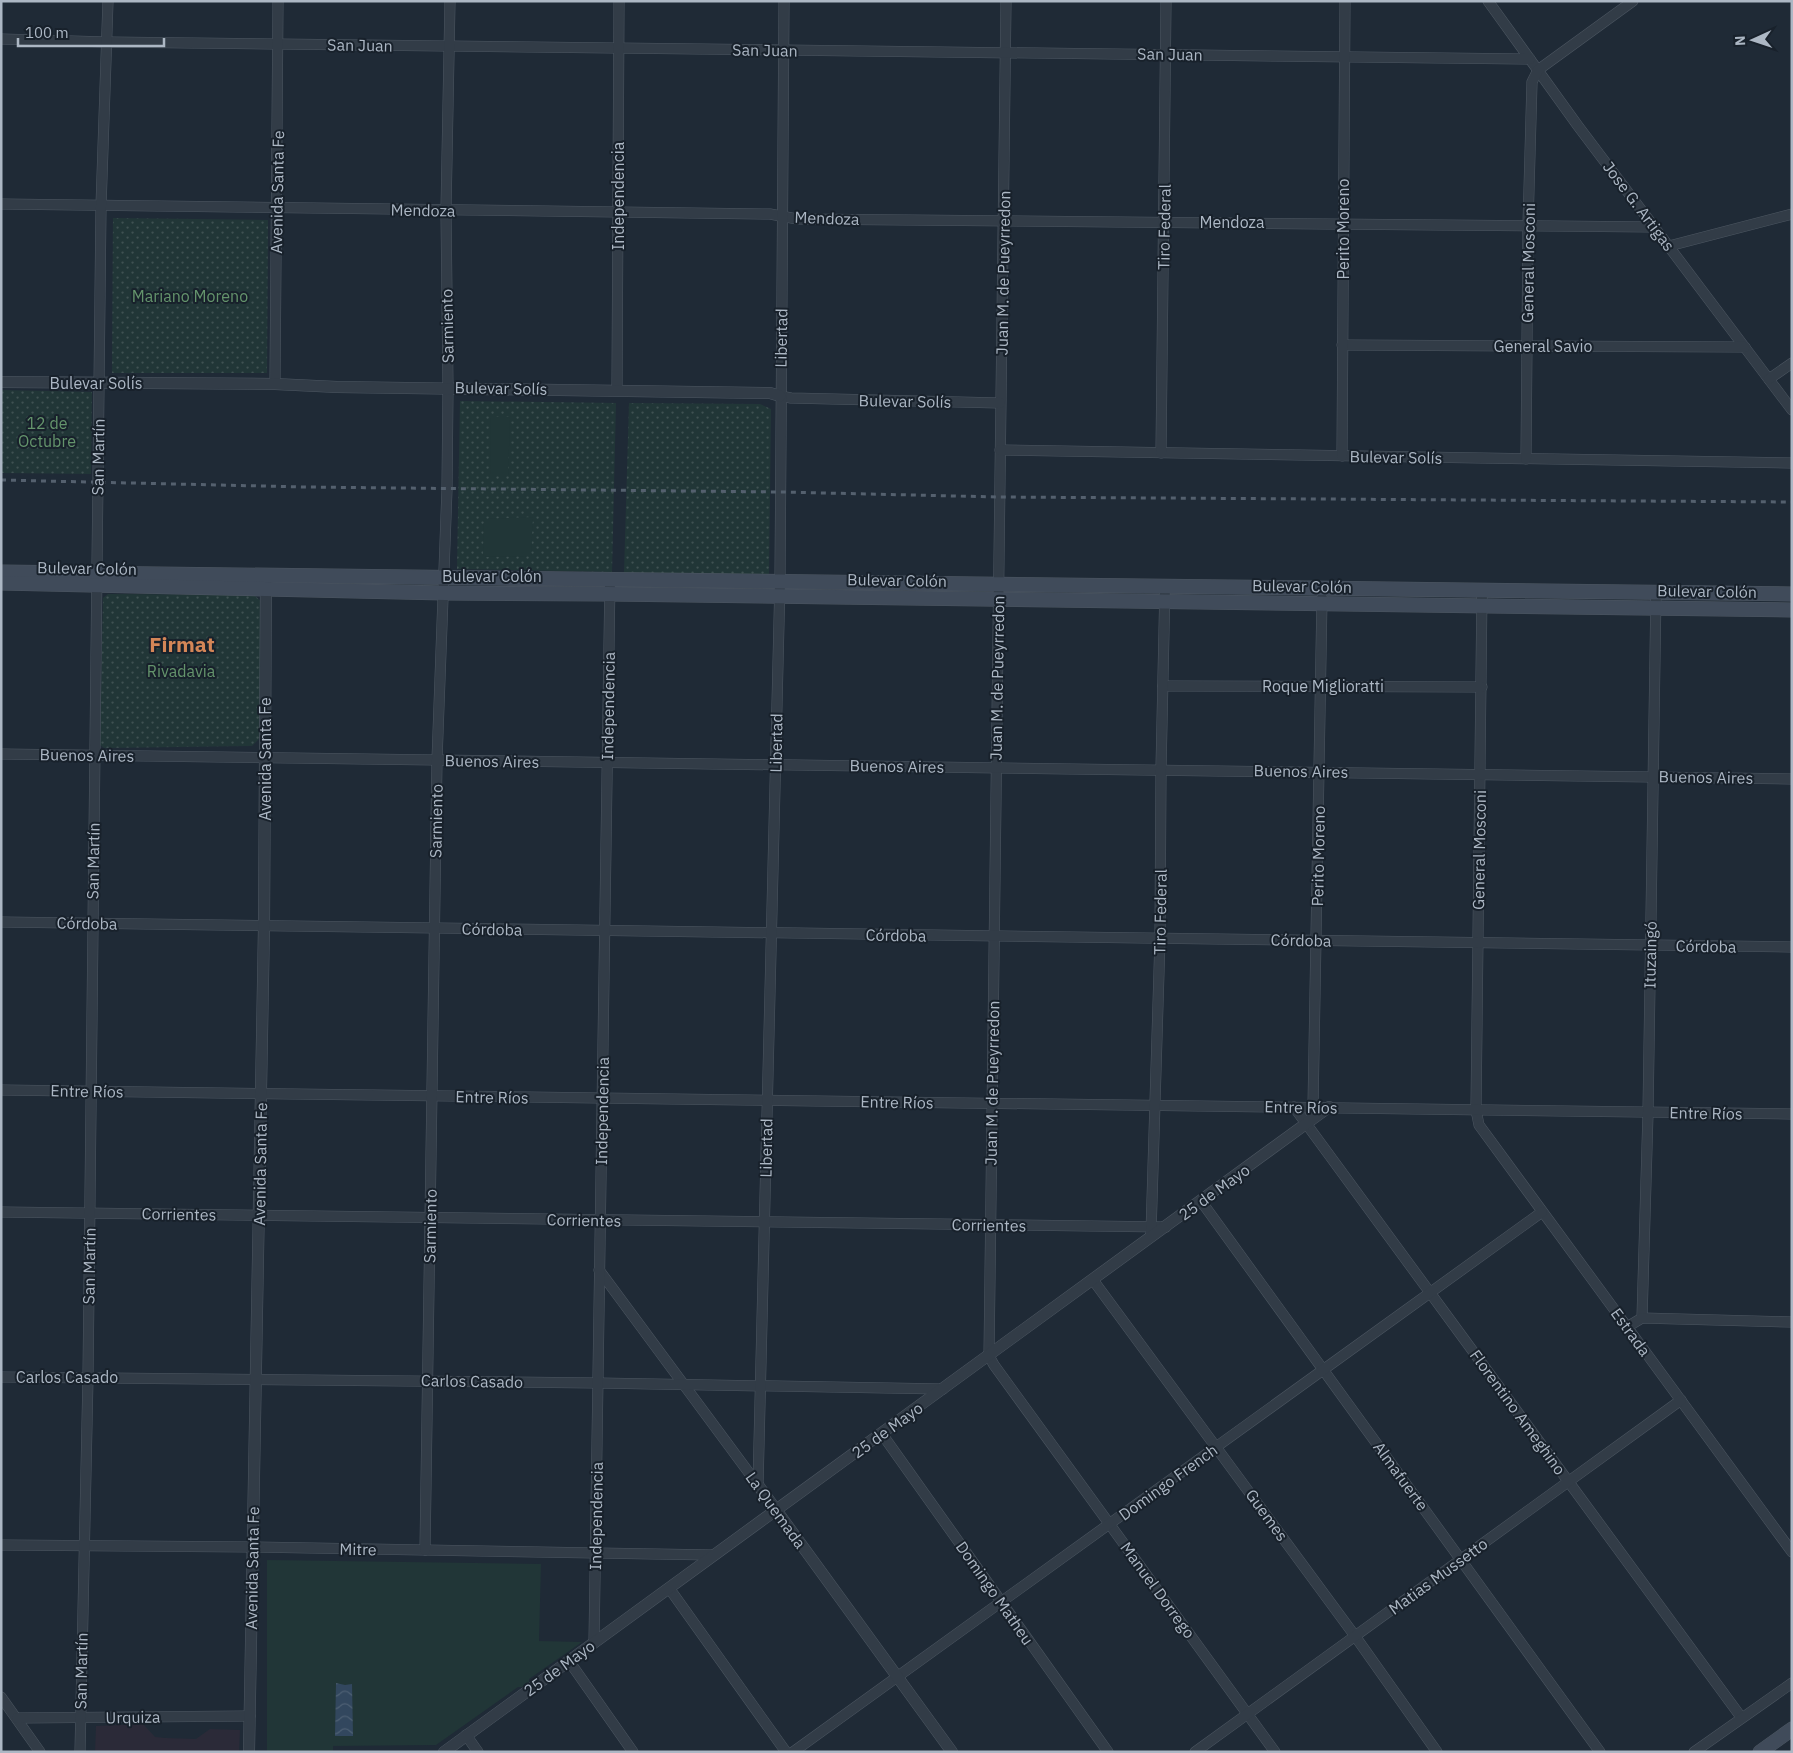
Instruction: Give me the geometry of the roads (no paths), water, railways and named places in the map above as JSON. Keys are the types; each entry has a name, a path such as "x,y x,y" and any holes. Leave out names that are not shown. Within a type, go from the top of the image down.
{"main road":[{"name":"Bulevar Colón","path":"1,572 96,579 266,582 444,593 1792,610"},
{"name":"Bulevar Colón","path":"266,582 444,577 1792,594"},
{"name":"Bulevar Colón","path":"1,584 96,579"},
{"path":"1760,1752 1792,1729"}],"street":[{"name":"San Martín","path":"80,1752 88,1378 101,206 108,1"},
{"name":"Avenida Santa Fe","path":"275,384 278,1"},
{"name":"Sarmiento","path":"425,1550 437,760 444,593 448,388 446,210 450,1"},
{"name":"Independencia","path":"617,390 620,1"},
{"name":"Libertad","path":"758,1485 780,581 784,1"},
{"name":"Juan M. de Pueyrredon","path":"989,1356 1006,1"},
{"name":"Tiro Federal","path":"1161,453 1166,1"},
{"name":"Perito Moreno","path":"1342,456 1344,1"},
{"name":"Jose G. Artigas","path":"1488,1 1654,227 1792,410"},
{"path":"1538,70 1633,1"},
{"name":"San Juan","path":"1,40 1530,59"},
{"name":"General Mosconi","path":"1526,458 1528,225 1532,82 1538,70"},
{"name":"Mendoza","path":"1,204 770,214 796,219 1654,227"},
{"path":"1669,246 1792,214"},
{"name":"General Savio","path":"1342,345 1745,347"},
{"path":"1769,379 1792,363"},
{"name":"Bulevar Solís","path":"1,382 275,384 337,387 770,393 792,398 1000,404"},
{"name":"Bulevar Solís","path":"1000,450 1792,462"},
{"name":"Independencia","path":"594,1642 610,579"},
{"name":"Avenida Santa Fe","path":"249,1752 264,926 266,582"},
{"name":"Tiro Federal","path":"1151,1233 1160,939 1165,585"},
{"name":"Perito Moreno","path":"1307,1124 1313,1107 1322,587"},
{"name":"General Mosconi","path":"1476,1110 1482,590"},
{"name":"Ituzaingó","path":"1642,1318 1648,1113 1656,592"},
{"name":"Roque Miglioratti","path":"1163,686 1482,687"},
{"name":"Buenos Aires","path":"1,754 1792,778"},
{"name":"Córdoba","path":"1,922 1792,946"},
{"name":"Entre Ríos","path":"1,1090 1792,1114"},
{"name":"Florentino Ameghino","path":"1294,1107 1741,1717"},
{"name":"25 de Mayo","path":"444,1752 1093,1280 1151,1233 1166,1227 1329,1107"},
{"name":"Estrada","path":"1476,1110 1479,1125 1792,1552"},
{"name":"Almafuerte","path":"1202,1201 1600,1752"},
{"name":"Corrientes","path":"1,1212 990,1225 1151,1233"},
{"name":"Domingo French","path":"793,1752 1542,1212"},
{"name":"La Quemada","path":"599,1270 952,1752"},
{"name":"Guemes","path":"1093,1280 1355,1636 1437,1752"},
{"path":"1627,1327 1642,1318 1792,1322"},
{"name":"Manuel Dorrego","path":"989,1356 994,1366 1275,1752"},
{"name":"Carlos Casado","path":"1,1377 684,1384 944,1389"},
{"name":"Matias Mussetto","path":"1195,1752 1680,1400"},
{"name":"Domingo Matheu","path":"882,1434 1108,1752"},
{"name":"Mitre","path":"1,1545 252,1547 714,1555"},
{"path":"669,1588 786,1752"},
{"path":"569,1661 633,1752"},
{"path":"1694,1752 1741,1717 1792,1683"},
{"path":"1,1697 40,1752"},
{"name":"Urquiza","path":"17,1718 250,1716"},
{"path":"466,1736 478,1752"}],"water":[{"path":"336,1683 352,1684 353,1736 335,1736"}],"railway":[{"path":"1,480 305,487 781,492 999,497 1792,502"}],"district":[{"name":"Firmat","path":"182,645"}],"park label":[{"name":"Mariano Moreno","path":"190,296"},
{"name":"12 de Octubre","path":"47,432"},
{"name":"Rivadavia","path":"181,671"}]}
